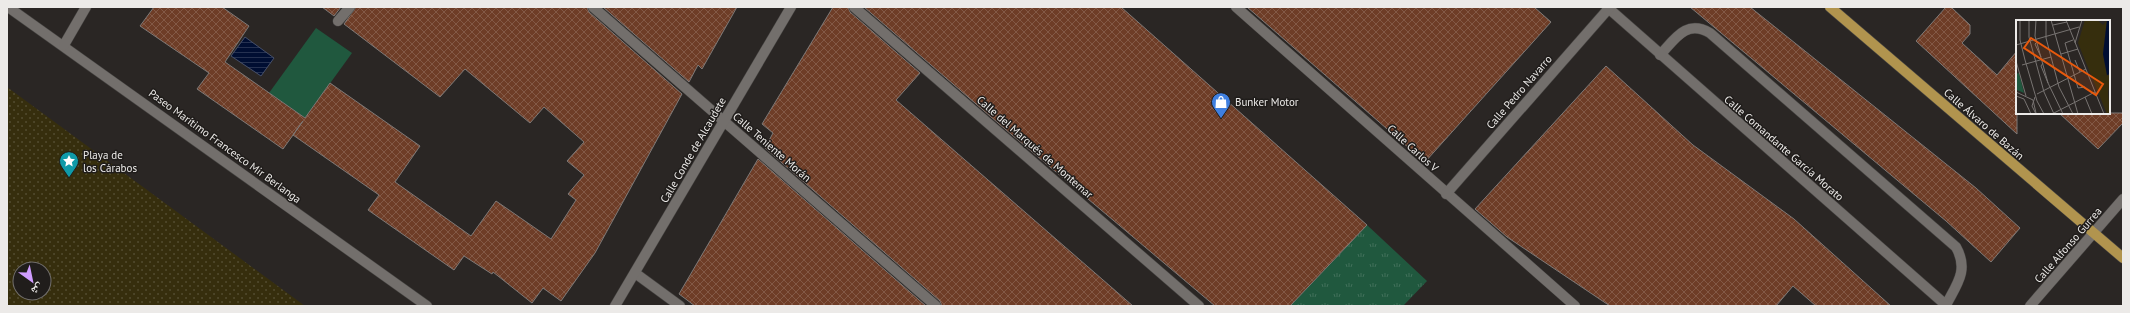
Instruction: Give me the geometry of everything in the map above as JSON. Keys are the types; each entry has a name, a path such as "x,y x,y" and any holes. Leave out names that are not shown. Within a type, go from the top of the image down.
{"main road":[{"name":"Calle Álvaro de Bazán","path":"1830,7 2123,258"}],"street":[{"name":"Paseo Marítimo Francesco Mir Berlanga","path":"8,7 64,45 427,306"},
{"path":"64,45 86,7"},
{"path":"338,21 350,7"},
{"name":"Calle Teniente Morán","path":"593,7 936,306"},
{"name":"Calle Conde de Alcaudete","path":"615,306 791,7"},
{"name":"Calle del Marqués de Montemar","path":"854,7 1200,306"},
{"name":"Calle Carlos V","path":"1236,7 1446,194 1575,306"},
{"name":"Calle Pedro Navarro","path":"1446,194 1608,7"},
{"name":"Calle Comandante García Morato","path":"1608,7 1660,55 1947,306"},
{"path":"1660,55 1683,31 1698,27 1710,33 1950,242 1960,253 1963,265 1960,278 1947,306"},
{"name":"Calle Alfonso Gurrea","path":"2030,306 2123,199"},
{"path":"635,273 680,306"}],"green space":[{"path":"316,28 352,53 305,118 269,93"},
{"path":"1367,225 1427,281 1403,306 1290,306"}],"sand":[{"name":"Playa de los Cárabos","path":"7,87 305,306 7,306"}],"water":[{"path":"245,37 274,58 261,76 231,56"}],"building":[{"path":"154,7 222,7 249,26 225,62 305,118 330,83 420,146 395,182 471,236 496,201 551,239 576,200 568,194 584,175 567,161 584,142 544,107 530,123 465,69 440,97 344,24 356,7 587,7 589,12 682,94 595,253 561,301 543,288 532,303 493,272 492,274 464,256 454,270 368,210 379,195 293,135 283,149 197,89 209,73 140,26"},
{"path":"322,7 341,7 334,16"},
{"path":"603,7 737,7 702,69 698,65 689,82"},
{"path":"833,7 848,7 850,12 920,73 896,100 1133,306 942,306 940,301 765,148 773,133 762,124"},
{"path":"864,7 1121,7 1367,225 1290,306 1215,306 1005,129"},
{"path":"1247,7 1534,7 1551,22 1425,162"},
{"path":"1690,7 1750,7 1976,188 2020,228 1991,262 1946,221"},
{"path":"1946,7 1951,7 1970,25 1970,34 1962,43 1997,75 2016,52 2017,134 1916,41"},
{"path":"1606,66 1693,145 1794,219 1891,306 1816,306 1793,286 1776,306 1610,306 1507,237 1475,209"},
{"path":"2123,113 2123,123 2098,149 2060,114"},
{"path":"758,159 926,306 695,306 679,294"}],"place":[{"name":"Bunker Motor","path":"1221,119"},
{"name":"Playa de los Cárabos","path":"69,178"}]}
